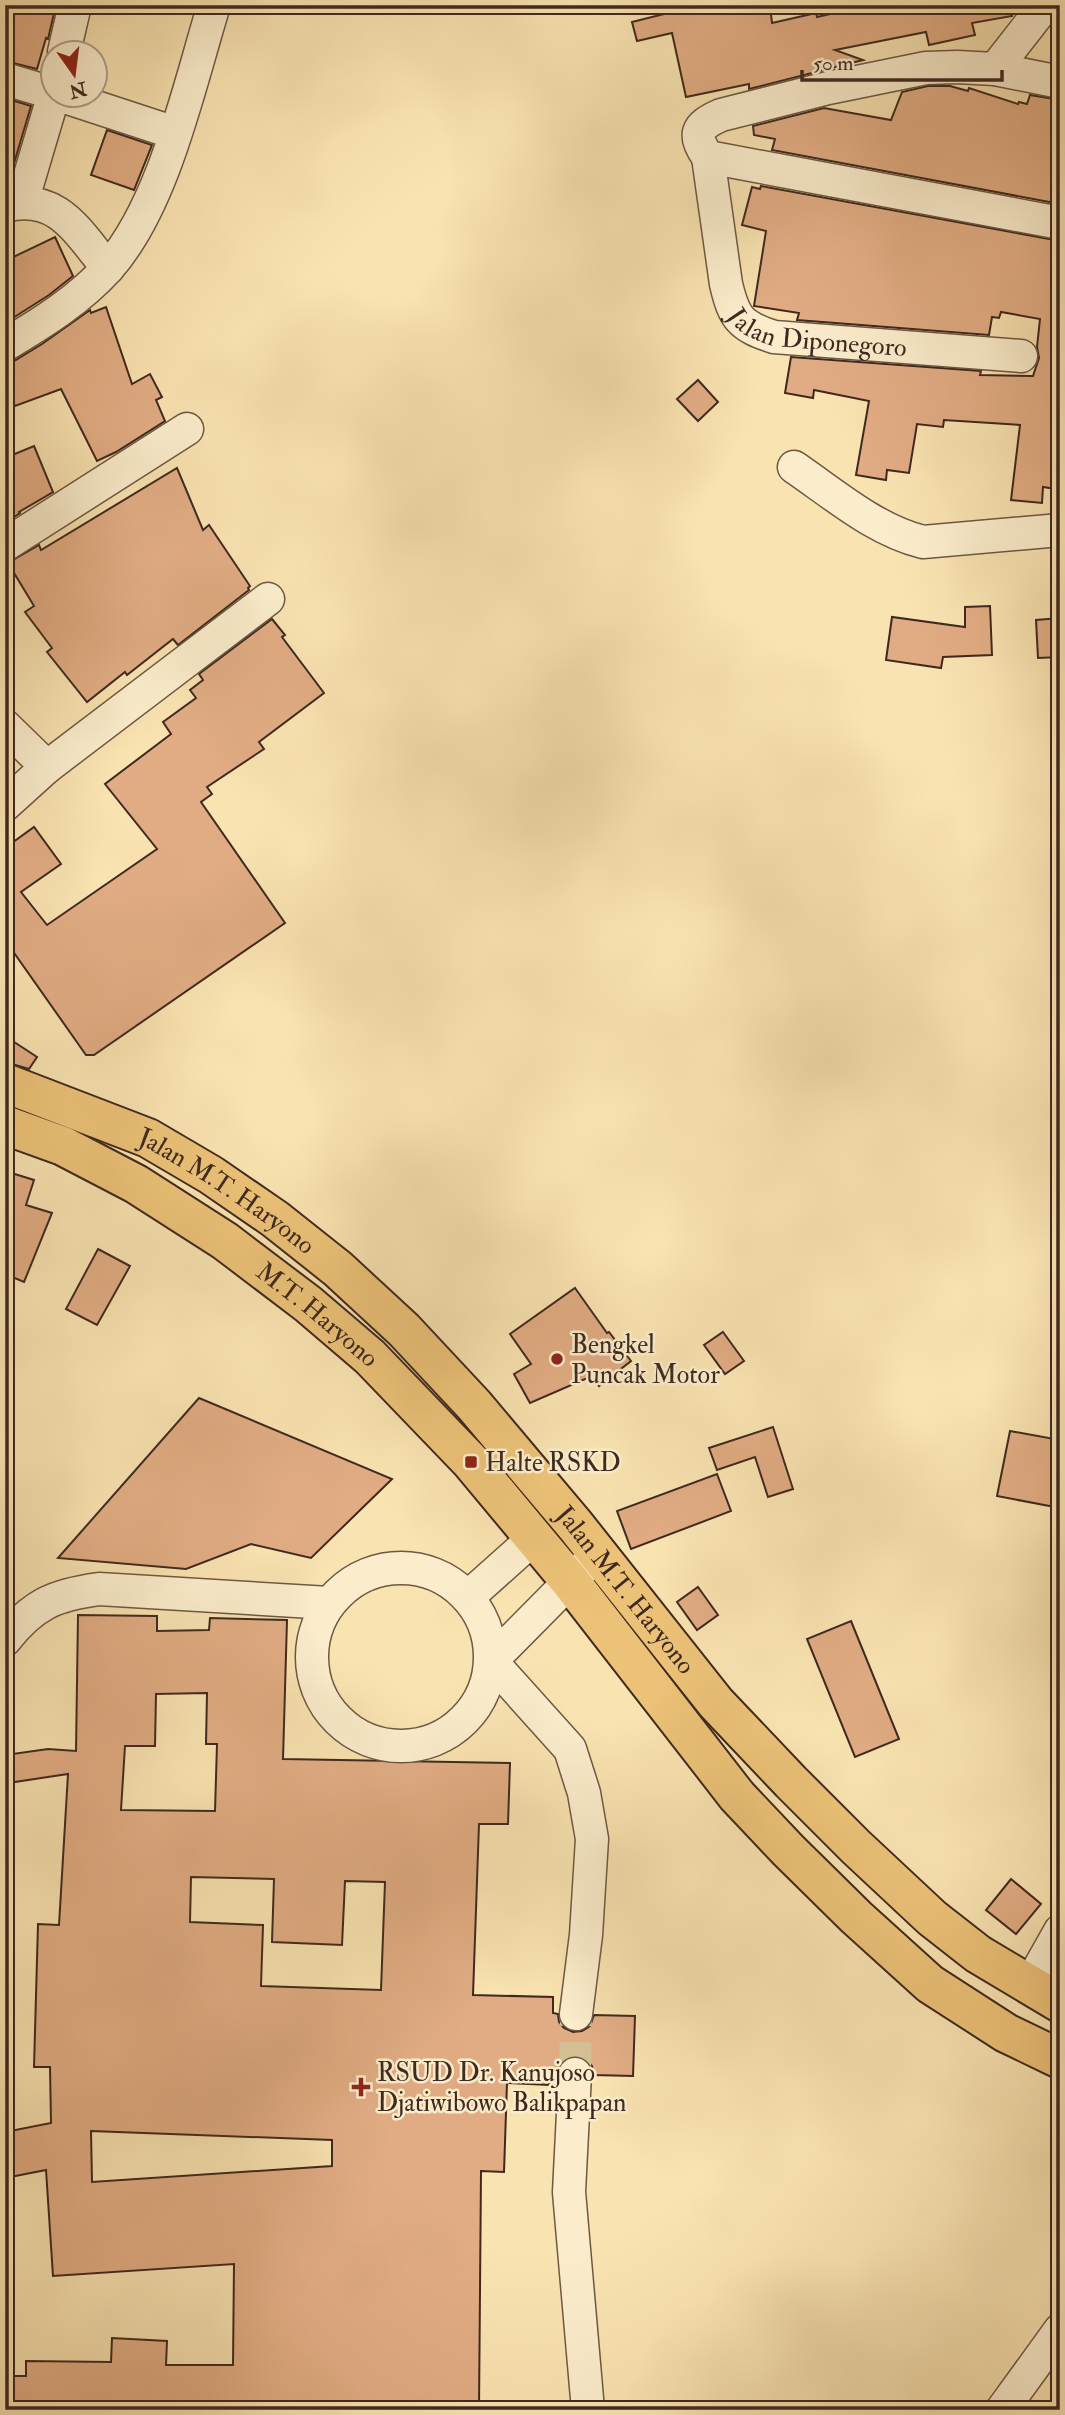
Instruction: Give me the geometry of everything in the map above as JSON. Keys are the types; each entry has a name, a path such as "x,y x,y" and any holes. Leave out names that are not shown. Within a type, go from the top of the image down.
{"highway":[{"name":"Jalan M.T. Haryono","path":"5,1083 148,1138 275,1219 338,1269 404,1330 474,1405 716,1703 837,1828 932,1918 978,1954 1044,1995"},
{"name":"M.T. Haryono","path":"5,1125 63,1146 136,1184 225,1241 308,1304 382,1367 471,1462 570,1581"},
{"name":"Jalan M.T. Haryono","path":"570,1581 737,1796 856,1917 930,1984 958,2004 1006,2033 1060,2059"}],"street":[{"path":"67,38 75,5"},
{"path":"5,345 82,294 108,268 137,228 150,202 175,133 214,5"},
{"path":"1045,5 995,69 1060,82"},
{"name":"Jalan Diponegoro","path":"995,69 926,68 828,88 721,115 706,121 698,134 698,144 708,157 726,284 739,320 756,331 774,337 1021,356"},
{"path":"5,79 38,89"},
{"path":"49,108 13,204 36,202 58,211 108,268"},
{"path":"97,108 175,133"},
{"path":"708,157 1060,223"},
{"path":"5,545 187,429"},
{"path":"794,467 882,527 902,537 923,542 1060,530"},
{"path":"5,805 47,767 268,599"},
{"path":"5,726 47,767"},
{"path":"468,1597 535,1537"},
{"path":"491,1661 597,1554"},
{"path":"397,1567 423,1570 447,1581 468,1597 481,1616 489,1638 491,1661 485,1689 471,1713 450,1731 425,1743 397,1746 369,1741 345,1728 326,1707 314,1682 310,1654 315,1627 329,1603 348,1584 371,1572 397,1567"},
{"path":"5,1640 20,1621 41,1605 65,1594 99,1588 329,1603"},
{"path":"491,1661 570,1749 584,1793 592,1839 586,1935 576,2014"},
{"path":"1044,1995 1060,1931"},
{"path":"575,2074 569,2192 588,2410"},
{"path":"1002,2410 1060,2330"}],"building":[{"path":"5,5 56,5 48,38 38,38 37,69 5,61"},
{"path":"700,5 770,5 772,23 816,13 817,17 870,5 1011,5 1012,16 972,23 975,35 929,45 926,32 835,50 863,60 749,89 749,84 686,97 672,33 637,41 632,22"},
{"path":"928,86 950,86 968,91 969,88 1018,104 1027,104 1030,95 1060,100 1060,204 772,150 775,139 754,135 753,126 824,108 891,120 902,92"},
{"path":"5,98 31,106 7,187 5,187"},
{"path":"107,130 152,145 134,190 91,175"},
{"path":"761,186 1060,241 1060,463 1056,489 1043,487 1042,503 1011,500 1020,425 944,420 943,427 917,424 909,473 887,470 886,480 856,475 869,401 814,390 813,398 785,393 791,357 981,371 980,375 1033,376 1039,358 1037,347 1040,319 1001,312 999,318 992,317 989,335 797,320 799,313 754,306 766,231 742,225 752,187 760,189"},
{"path":"55,237 73,276 5,323 5,261"},
{"path":"106,307 132,384 150,374 162,397 156,400 165,421 97,461 61,389 15,406 5,379 5,363 14,361 42,344 90,310 91,313"},
{"path":"698,380 718,402 698,421 677,399"},
{"path":"34,446 53,492 5,523 5,458"},
{"path":"177,468 203,530 209,525 250,586 249,590 178,645 173,639 87,702 47,652 52,648 25,612 34,606 8,563 39,545 41,550"},
{"path":"990,606 992,655 943,657 941,668 886,660 892,617 965,627 965,607"},
{"path":"1060,618 1060,657 1038,658 1036,620"},
{"path":"272,619 285,635 282,637 324,693 259,742 264,749 207,787 212,794 201,802 285,923 94,1055 86,1055 5,940 5,848 34,827 61,864 21,892 47,925 157,849 105,784 171,734 163,722 196,698 190,690 203,680 199,674"},
{"path":"5,1036 37,1057 29,1069 5,1062"},
{"path":"5,1171 34,1180 26,1205 52,1213 24,1282 5,1274"},
{"path":"98,1249 130,1266 97,1325 66,1309"},
{"path":"575,1288 631,1361 599,1386 592,1376 530,1403 514,1374 531,1364 510,1334"},
{"path":"723,1332 744,1361 725,1374 704,1345"},
{"path":"199,1398 392,1479 311,1558 251,1544 186,1569 58,1558"},
{"path":"773,1427 793,1489 768,1497 755,1457 717,1470 709,1448"},
{"path":"1010,1431 1060,1440 1060,1508 997,1496"},
{"path":"717,1474 731,1511 631,1549 617,1511"},
{"path":"698,1587 718,1615 697,1630 677,1602"},
{"path":"78,1615 157,1616 157,1631 209,1630 210,1618 287,1620 283,1759 510,1763 508,1824 479,1824 473,1995 553,1997 553,2013 558,2014 559,2022 564,2028 573,2032 590,2026 594,2015 635,2016 633,2076 593,2075 592,2066 585,2059 575,2056 567,2057 560,2063 557,2073 550,2073 549,2085 507,2083 504,2172 481,2171 479,2410 6,2410 6,2376 26,2376 26,2361 111,2362 112,2338 167,2341 166,2365 233,2365 234,2264 53,2276 46,2170 5,2178 5,2132 51,2123 50,2067 34,2067 38,1924 59,1925 68,1774 8,1783 5,1755 48,1749 76,1751","holes":["207,1693 206,1744 217,1744 215,1811 121,1810 125,1746 155,1746 156,1694","191,1877 274,1879 272,1942 342,1945 345,1881 385,1882 381,1990 261,1986 263,1925 190,1922","91,2131 332,2140 332,2166 92,2182"]},
{"path":"851,1621 899,1739 855,1757 807,1639"},
{"path":"1011,1879 1041,1904 1016,1934 986,1910"}],"tunnel":[{"path":"575,2074 576,2014"}],"place":[{"name":"Bengkel Puncak Motor","path":"557,1359"},
{"name":"Halte RSKD","path":"471,1462"},
{"name":"RSUD Dr. Kanujoso Djatiwibowo Balikpapan","path":"361,2087"}]}
